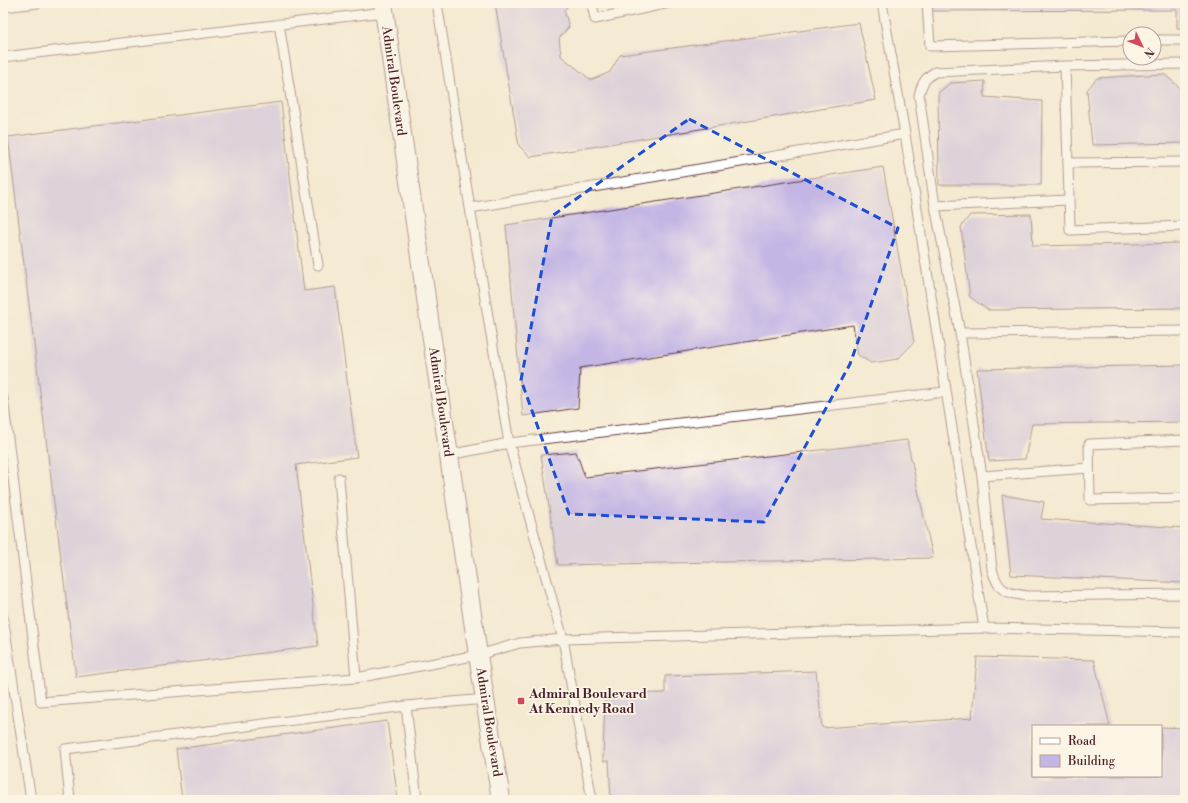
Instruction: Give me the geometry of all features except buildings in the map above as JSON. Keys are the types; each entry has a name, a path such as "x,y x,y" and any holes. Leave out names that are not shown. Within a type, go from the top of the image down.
{"street":[{"name":"Admiral Boulevard","path":"383,7 448,455 501,800"}],"lane":[{"path":"3,6 38,3"},
{"path":"437,3 509,443 563,639 592,800"},
{"path":"592,3 594,19 669,3"},
{"path":"882,3 905,134 945,392 984,628"},
{"path":"927,3 930,46 1122,41"},
{"path":"3,57 279,24 383,7"},
{"path":"279,24 318,265"},
{"path":"1162,40 1185,40"},
{"path":"1185,64 948,70 935,72 926,77 921,85 919,95 936,206 960,333 982,476 992,569 995,581 1001,589 1010,593 1028,596 1185,594"},
{"path":"1065,66 1070,230 1185,226"},
{"path":"470,208 905,134"},
{"path":"1068,163 1185,162"},
{"path":"936,206 1068,200"},
{"path":"960,333 1185,331"},
{"path":"448,455 509,443 945,392"},
{"path":"3,398 41,702 356,678 478,654 520,643 563,639 984,628 1185,632"},
{"path":"1185,440 1089,444 1090,500 1185,498"},
{"path":"982,476 1089,468"},
{"path":"339,478 356,678"},
{"path":"3,617 31,800"},
{"path":"70,800 65,749 406,706 486,699"},
{"path":"406,706 417,800"}],"highlighted area":[{"path":"689,119 898,228 850,364 764,522 569,514 521,380 552,216"}],"place":[{"name":"Admiral Boulevard At Kennedy Road","path":"521,701"}]}
